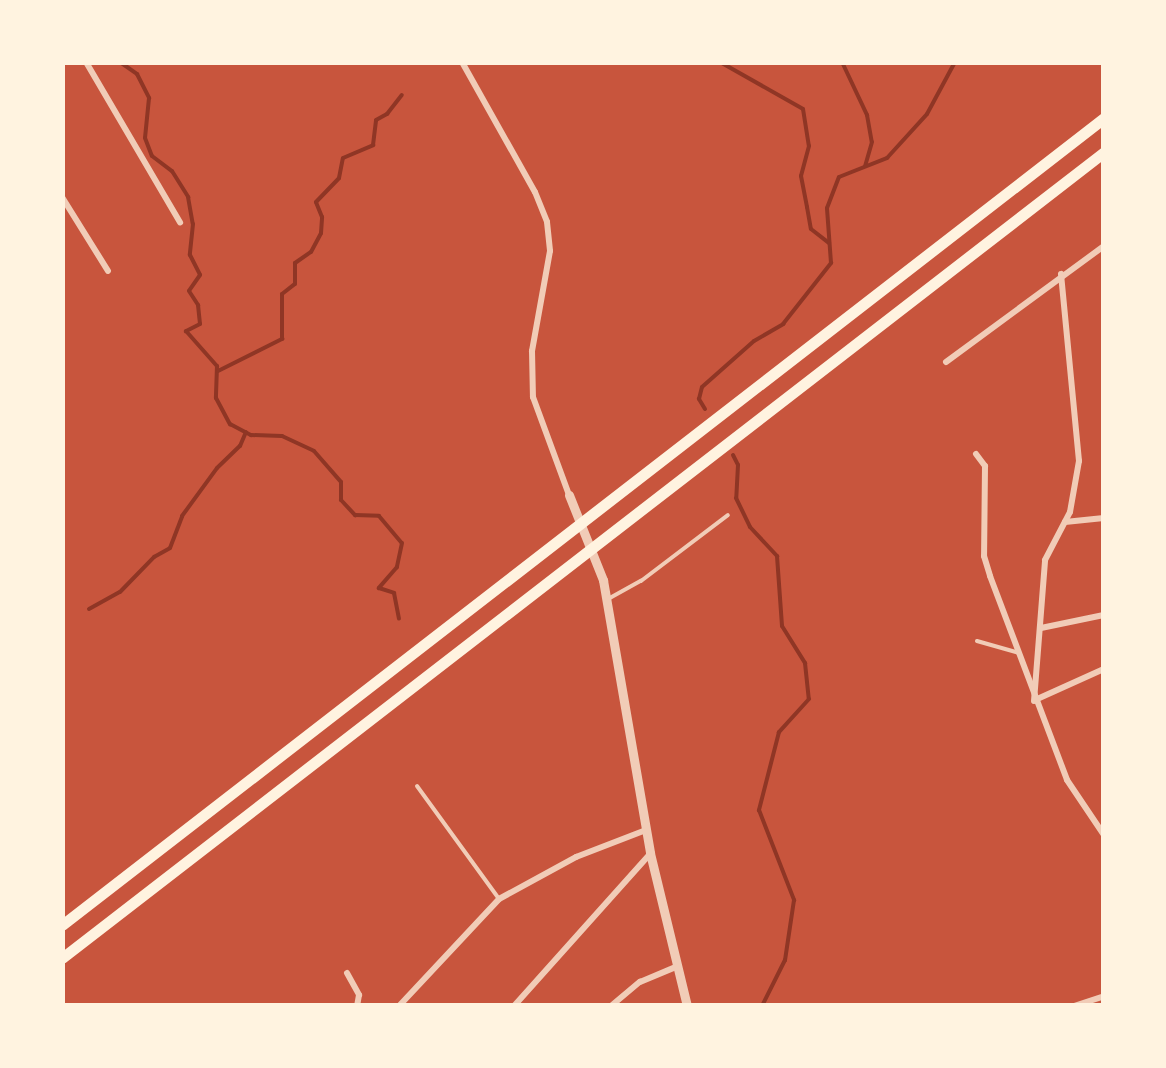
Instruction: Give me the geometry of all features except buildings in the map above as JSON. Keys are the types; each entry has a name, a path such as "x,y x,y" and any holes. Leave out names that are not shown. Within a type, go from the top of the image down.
{"highway":[{"path":"62,925 1104,118"},
{"path":"62,958 1104,152"}],"street":[{"path":"86,62 180,222"},
{"path":"462,62 535,192 547,222 550,251 532,351 532,386 542,427 608,599 650,853 687,1006"},
{"path":"62,197 108,271"},
{"path":"946,362 1104,246"},
{"path":"1034,701 1045,560 1076,493 1079,461 1062,274"},
{"path":"976,454 985,466 984,556 1034,701 1067,780 1104,835"},
{"path":"1064,522 1104,518"},
{"path":"1041,628 1104,615"},
{"path":"1034,701 1104,669"},
{"path":"399,1006 499,899 576,856 646,830"},
{"path":"514,1006 650,853"},
{"path":"611,1006 640,982 679,965"},
{"path":"347,973 359,995 357,1006"},
{"path":"1074,1006 1104,996"}],"lane":[{"path":"608,599 640,582 728,515"},
{"path":"977,641 1019,653"},
{"path":"418,786 499,899"}],"waterway":[{"path":"120,62 137,74 149,98 145,138 152,156 172,171 188,197 193,224 190,255 200,275 189,291 198,305 200,324 186,331 217,366 216,398 230,424 251,435 282,436 314,451 341,482 341,500 355,515 379,516 402,543 397,567 379,588 394,593 399,619"},
{"path":"720,62 803,109 809,146 801,176 811,229 829,243"},
{"path":"842,62 867,115 872,142 865,166"},
{"path":"705,409 699,399 702,387 754,341 783,324 831,263 827,208 839,177 887,158 927,114 955,62"},
{"path":"218,371 282,339 282,294 295,284 295,263 311,252 321,233 322,217 316,202 339,178 343,158 373,145 376,120 387,114 402,95"},
{"path":"89,609 120,592 154,557 170,548 182,516 217,468 240,446 246,432"},
{"path":"733,455 738,465 736,498 750,527 777,556 782,626 805,663 809,699 779,732 759,810 794,900 785,960 762,1006"}]}
